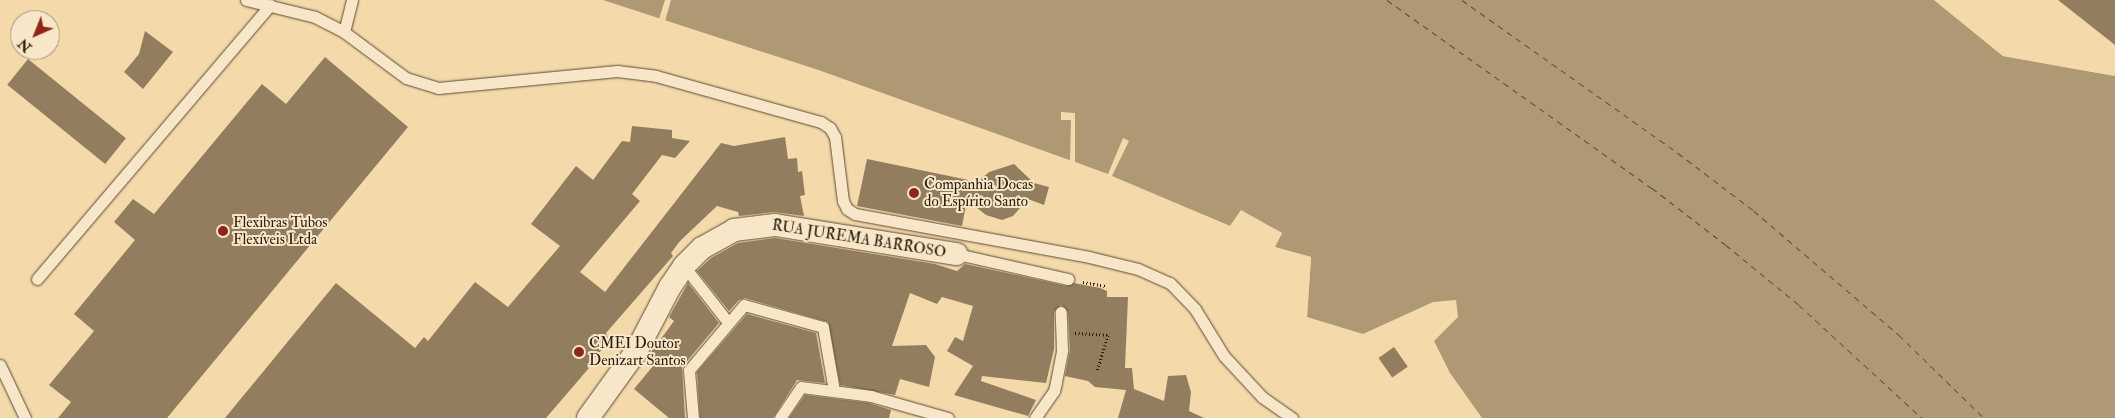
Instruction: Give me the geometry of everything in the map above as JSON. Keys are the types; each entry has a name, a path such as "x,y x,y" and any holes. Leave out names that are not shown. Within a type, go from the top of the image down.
{"street":[{"name":"RUA JUREMA BARROSO","path":"588,418 638,350 670,287 684,266 714,240 734,230 755,225 834,232 957,254"}],"lane":[{"path":"246,0 315,17 344,32 406,78 438,88 617,71 656,76 821,122 830,128 835,137 843,200 847,209 855,214 1089,257 1138,269 1170,283 1195,309 1224,356 1262,397 1292,418"},
{"path":"344,32 352,0"},
{"path":"37,279 270,5"},
{"path":"957,254 1068,279"},
{"path":"684,266 727,321"},
{"path":"693,418 690,370 727,321 744,305 823,327 834,391"},
{"path":"1035,418 1054,391 1062,350 1060,332 1061,312"},
{"path":"0,365 25,418"},
{"path":"780,418 801,387 892,401 948,418"}],"path":[{"path":"1068,279 1106,286"},
{"path":"1060,332 1108,335 1097,371"}],"shaded area":[{"path":"603,0 1934,0 2003,56 2115,76 2115,418 1482,418 1450,373 1434,341 1458,317 1456,300 1433,302 1363,334 1307,317 1311,257 1274,247 1282,233 1241,211 1230,226 1075,162 818,70"}],"pier":[{"path":"600,0 659,19 665,0 671,0 665,21 818,70 1070,162 1071,120 1061,120 1061,112 1075,113 1075,162 1108,174 1123,138 1129,141 1112,176 1230,226 1241,210 1282,233 1275,247 1311,257 1307,317 1308,259 1273,249 1278,234 1242,214 1229,229 1074,164 817,73"},
{"path":"1934,0 2004,53 2115,76 2003,56"}],"building":[{"path":"2058,0 2115,0 2115,45"},
{"path":"145,31 173,52 143,89 124,72 139,54"},
{"name":"Flexibras Tubos Flexíveis Ltda","path":"325,57 408,127 167,418 58,418 71,402 49,385 94,331 74,314 135,240 114,222 133,199 154,214 262,84 286,104"},
{"path":"27,60 126,138 105,164 7,85"},
{"path":"632,126 672,130 672,138 690,141 675,158 662,155 632,194 640,201 580,272 605,292 721,143 734,146 785,137 788,159 797,158 798,172 802,171 805,195 800,196 804,216 774,212 739,216 738,212 717,206 680,241 671,253 673,256 606,333 609,341 587,367 589,368 546,418 225,418 336,283 415,348 424,337 428,341 475,282 508,307 560,246 531,224 576,166 593,180 622,141 630,142"},
{"name":"Companhia Docas do Espírito Santo","path":"867,159 978,182 989,172 1014,164 1034,183 1049,187 1044,205 1028,199 1013,216 1002,220 986,215 967,200 962,226 857,206"},
{"path":"775,238 935,264 957,271 965,264 1066,286 1074,283 1100,288 1107,291 1107,297 1128,297 1125,368 1132,368 1134,389 1164,401 1168,376 1186,375 1191,392 1189,411 1204,418 1118,418 1126,390 1095,387 1088,381 1065,376 1070,350 1068,312 1061,305 1054,312 1054,349 1046,383 982,376 981,381 1036,400 1028,416 954,395 973,366 947,351 955,337 963,341 973,306 942,297 937,304 910,293 892,346 926,345 935,357 929,387 900,379 895,395 840,385 828,322 745,298 739,300 729,311 697,271 711,258 738,243"},
{"path":"688,283 719,323 682,367 685,418 669,418 634,389 658,360 649,355 674,321 669,317"},
{"path":"747,314 816,333 825,383 797,380 773,418 700,418 697,372"},
{"path":"1394,347 1408,367 1392,378 1378,358"},
{"path":"805,395 869,403 891,410 889,418 789,418"}],"ferry route":[{"path":"1387,0 1652,188 1726,245 1799,305 1922,418"},
{"path":"1462,0 1678,153 1754,211 1899,335 1984,418"}],"place":[{"name":"Companhia Docas do Espírito Santo","path":"914,193"},
{"name":"Flexibras Tubos Flexíveis Ltda","path":"223,231"},
{"name":"CMEI Doutor Denizart Santos","path":"579,352"}]}
